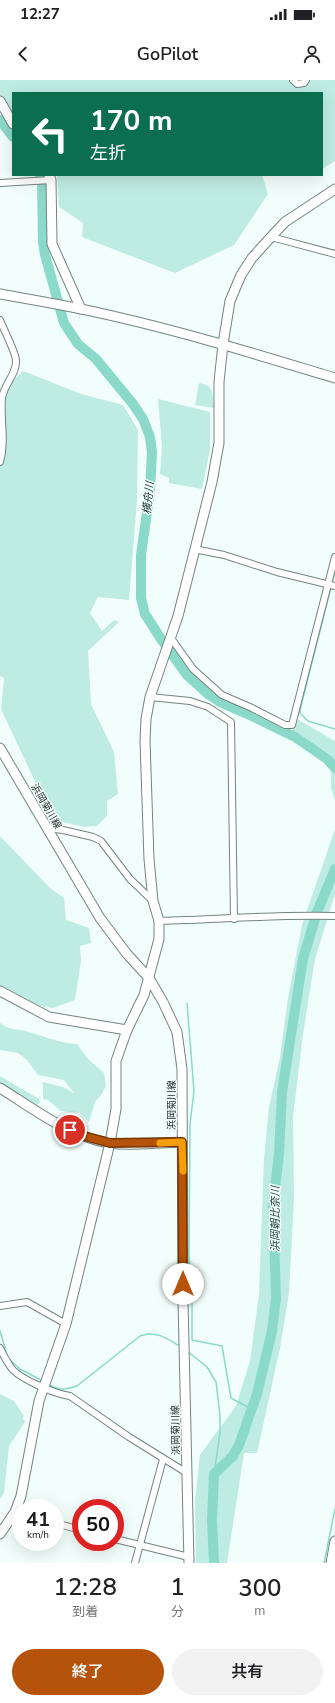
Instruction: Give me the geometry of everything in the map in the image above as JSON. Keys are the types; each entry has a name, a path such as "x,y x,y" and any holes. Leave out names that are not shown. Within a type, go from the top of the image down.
{"street":[{"path":"293,80 297,84 304,83 306,80"},
{"path":"0,102 12,122"},
{"path":"0,183 29,181 50,177 52,244 81,309"},
{"path":"20,1499 39,1401 66,1324 110,1143 116,1109 116,1061 127,1030 144,995 159,939 159,921 153,901 149,859 145,741 146,719 150,697 178,616 212,482 219,443 219,382 230,301 241,275 252,258 271,236 285,222 335,189"},
{"path":"271,236 335,254"},
{"path":"0,294 81,309 223,344 335,378"},
{"path":"0,320 16,360 15,369 5,388 2,398 3,436 0,462"},
{"path":"194,549 224,555 277,572 332,585"},
{"path":"171,638 192,669 222,695 285,725 292,725 332,585 335,557"},
{"path":"150,697 190,701 208,708 231,722 234,919"},
{"name":"浜岡菊川線","path":"0,748 100,918 127,954 149,978 164,1002 177,1032 182,1069 183,1300 189,1560"},
{"path":"47,828 93,837 101,841 130,879 153,901"},
{"path":"159,921 301,915 335,916"},
{"path":"0,991 49,1017 127,1030"},
{"path":"0,1088 70,1130 84,1136 110,1143 182,1142"},
{"path":"0,1306 26,1302 66,1324"},
{"path":"0,1348 6,1362 14,1371 44,1388 61,1395 70,1396 129,1438 187,1473"},
{"path":"135,1563 163,1459"},
{"path":"0,1534 12,1520"},
{"path":"124,1541 189,1560"},
{"path":"331,1563 335,1541"}],"green space":[{"path":"0,80 335,80 335,161 323,168 323,92 12,92 11,111 0,95"},
{"path":"57,176 262,176 268,194 234,245 175,273 82,237 83,223 59,207"},
{"path":"23,371 81,394 123,405 138,430 137,500 129,600 98,597 90,613 102,631 114,620 119,622 88,651 91,704 114,752 118,794 107,801 107,816 97,826 85,827 53,820 1,709 4,678 0,676 0,394"},
{"path":"199,383 208,386 212,391 214,408 195,405"},
{"path":"158,399 210,412 210,450 202,489 169,483 169,478 160,474 162,446"},
{"path":"297,719 335,741 335,801 331,788 331,765 292,732"},
{"path":"335,829 335,894 315,959 303,1034 293,1117 294,1199 289,1293 280,1348 257,1453 244,1453 227,1563 196,1563 195,1500 200,1455 236,1406 250,1361 259,1294 264,1159 269,1107 280,1057 288,998 302,925"},
{"path":"0,836 50,888 64,898 66,920 89,928 91,943 80,946 81,961 75,1000 53,1008 30,1004 0,995"},
{"path":"0,1023 10,1028 58,1041 77,1044 88,1059 104,1073 106,1086 95,1102 89,1122 80,1113 61,1111 48,1100 43,1099 43,1082 63,1087 74,1093 64,1080 38,1075 27,1060 18,1053 0,1050"},
{"path":"0,1076 39,1099 40,1103 36,1105 0,1084"},
{"path":"0,1394 14,1401 24,1416 23,1418 25,1422 9,1446 4,1493 0,1499"}],"waterway":[{"name":"横舟川","path":"0,120 12,136"},
{"name":"横舟川","path":"40,176 42,184 43,242 45,255 64,323 78,344 96,359 133,404 143,419 150,437 152,452 150,491 141,555 141,598 145,614 187,675 208,694 222,703 295,737 327,759 335,768"},
{"path":"332,583 335,571"},
{"path":"331,587 300,713 308,721 335,729"},
{"name":"浜岡朝比奈川","path":"214,1563 212,1520 214,1474 233,1456 239,1445 257,1394 272,1331 276,1298 273,1205 279,1154 282,1092 303,959 317,912 335,869"},
{"path":"187,1003 194,1091 190,1124 189,1254 192,1305 192,1340 222,1346 231,1398 251,1409"},
{"path":"0,1331 8,1358 20,1369 43,1381"},
{"path":"48,1384 62,1389 77,1386 140,1336 146,1334 162,1336 181,1347"},
{"path":"187,1351 207,1367 216,1382 220,1416 220,1433 214,1474"},
{"path":"324,1563 335,1509"}],"slow traffic":[{"path":"160,1143 182,1142 183,1171"}],"route":[{"path":"70,1130 84,1136 110,1143 182,1142 183,1284"}]}
